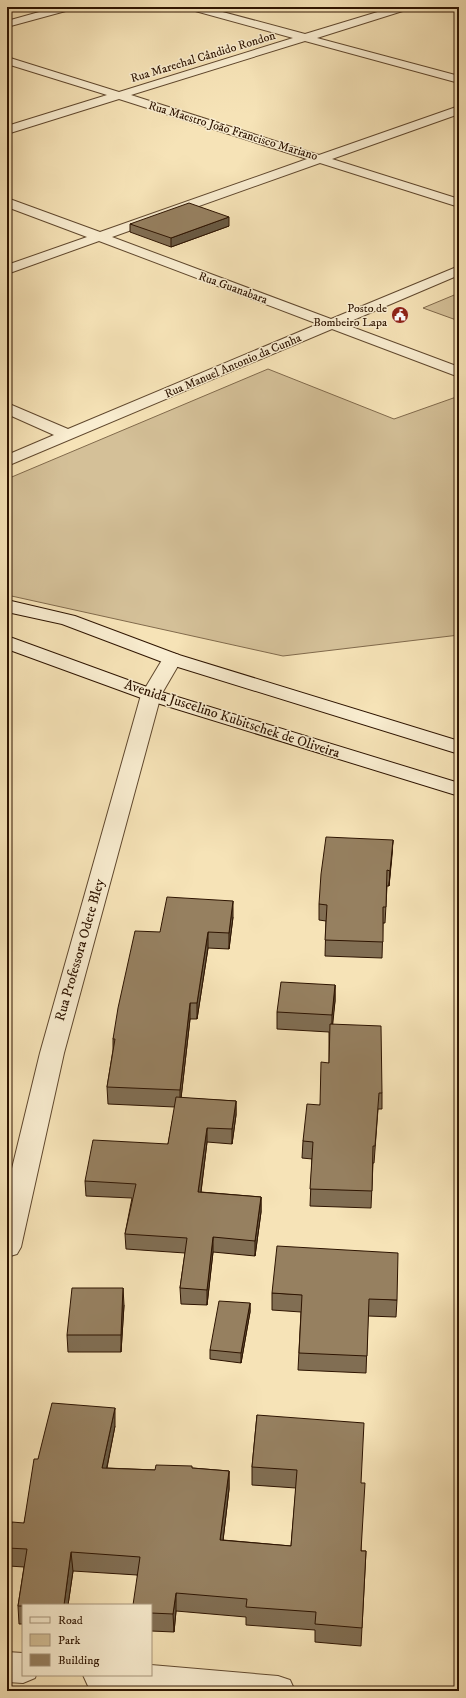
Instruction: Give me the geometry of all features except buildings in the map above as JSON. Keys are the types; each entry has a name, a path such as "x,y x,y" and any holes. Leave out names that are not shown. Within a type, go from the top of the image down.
{"street":[{"path":"7,24 68,7"},
{"path":"192,7 459,80"},
{"name":"Rua Marechal Cândido Rondon","path":"7,130 405,7"},
{"name":"Rua Maestro João Francisco Mariano","path":"7,60 459,203"},
{"path":"7,270 319,158 459,110"},
{"name":"Rua Guanabara","path":"7,202 459,372"},
{"name":"Rua Manuel Antonio da Cunha","path":"7,461 459,270"},
{"path":"7,408 68,435"},
{"path":"7,606 68,620 172,659 459,748"},
{"name":"Avenida Juscelino Kubitschek de Oliveira","path":"7,642 151,695 459,790"},
{"name":"Rua Professora Odete Bley","path":"7,1247 10,1220 52,1053 151,695 172,659"},
{"path":"7,1667 22,1668"},
{"path":"111,1676 278,1691"}],"green space":[{"path":"459,293 459,321 423,308"},
{"path":"268,369 394,419 459,396 459,635 283,656 7,595 7,479"}],"place":[{"name":"Posto de Bombeiro Lapa","path":"400,315"}]}
